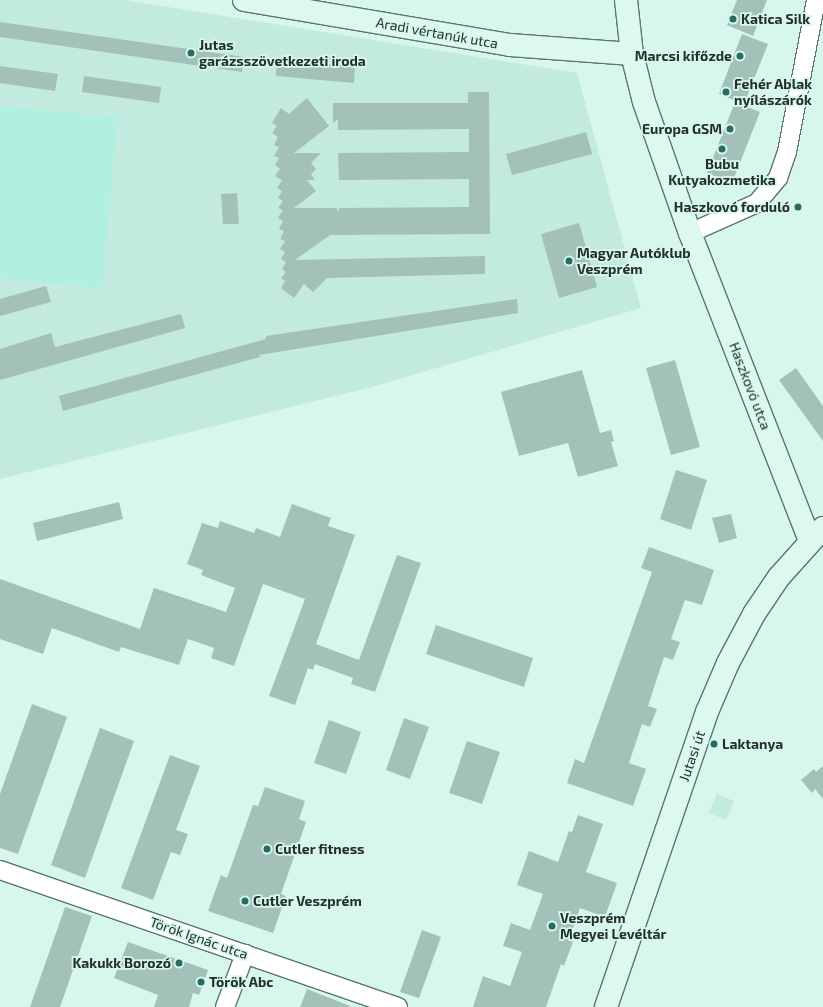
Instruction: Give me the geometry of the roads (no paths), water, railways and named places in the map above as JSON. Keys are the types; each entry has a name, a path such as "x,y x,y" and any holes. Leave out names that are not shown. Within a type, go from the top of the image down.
{"street":[{"name":"Aradi vértanúk utca","path":"244,0 510,45 632,54"},
{"name":"Haszkovó utca","path":"626,0 632,54 644,102 690,233 817,534"},
{"path":"690,233 757,203 784,167 816,0"},
{"name":"Jutasi út","path":"606,1007 707,712 728,663 754,614 779,577 817,534"},
{"name":"Török Ignác utca","path":"0,870 398,1007"},
{"path":"225,1007 245,954"}],"place":[{"name":"Katica Silk","path":"733,19"},
{"name":"Jutas garázsszövetkezeti iroda","path":"191,53"},
{"name":"Marcsi kifőzde","path":"740,56"},
{"name":"Fehér Ablak nyílászárók","path":"726,92"},
{"name":"Europa GSM","path":"730,129"},
{"name":"Bubu Kutyakozmetika","path":"722,149"},
{"name":"Haszkovó forduló","path":"798,207"},
{"name":"Magyar Autóklub Veszprém","path":"569,261"},
{"name":"Laktanya","path":"714,744"},
{"name":"Cutler fitness","path":"267,849"},
{"name":"Cutler Veszprém","path":"245,901"},
{"name":"Veszprém Megyei Levéltár","path":"552,926"},
{"name":"Kakukk Borozó","path":"179,963"},
{"name":"Török Abc","path":"201,982"}]}
